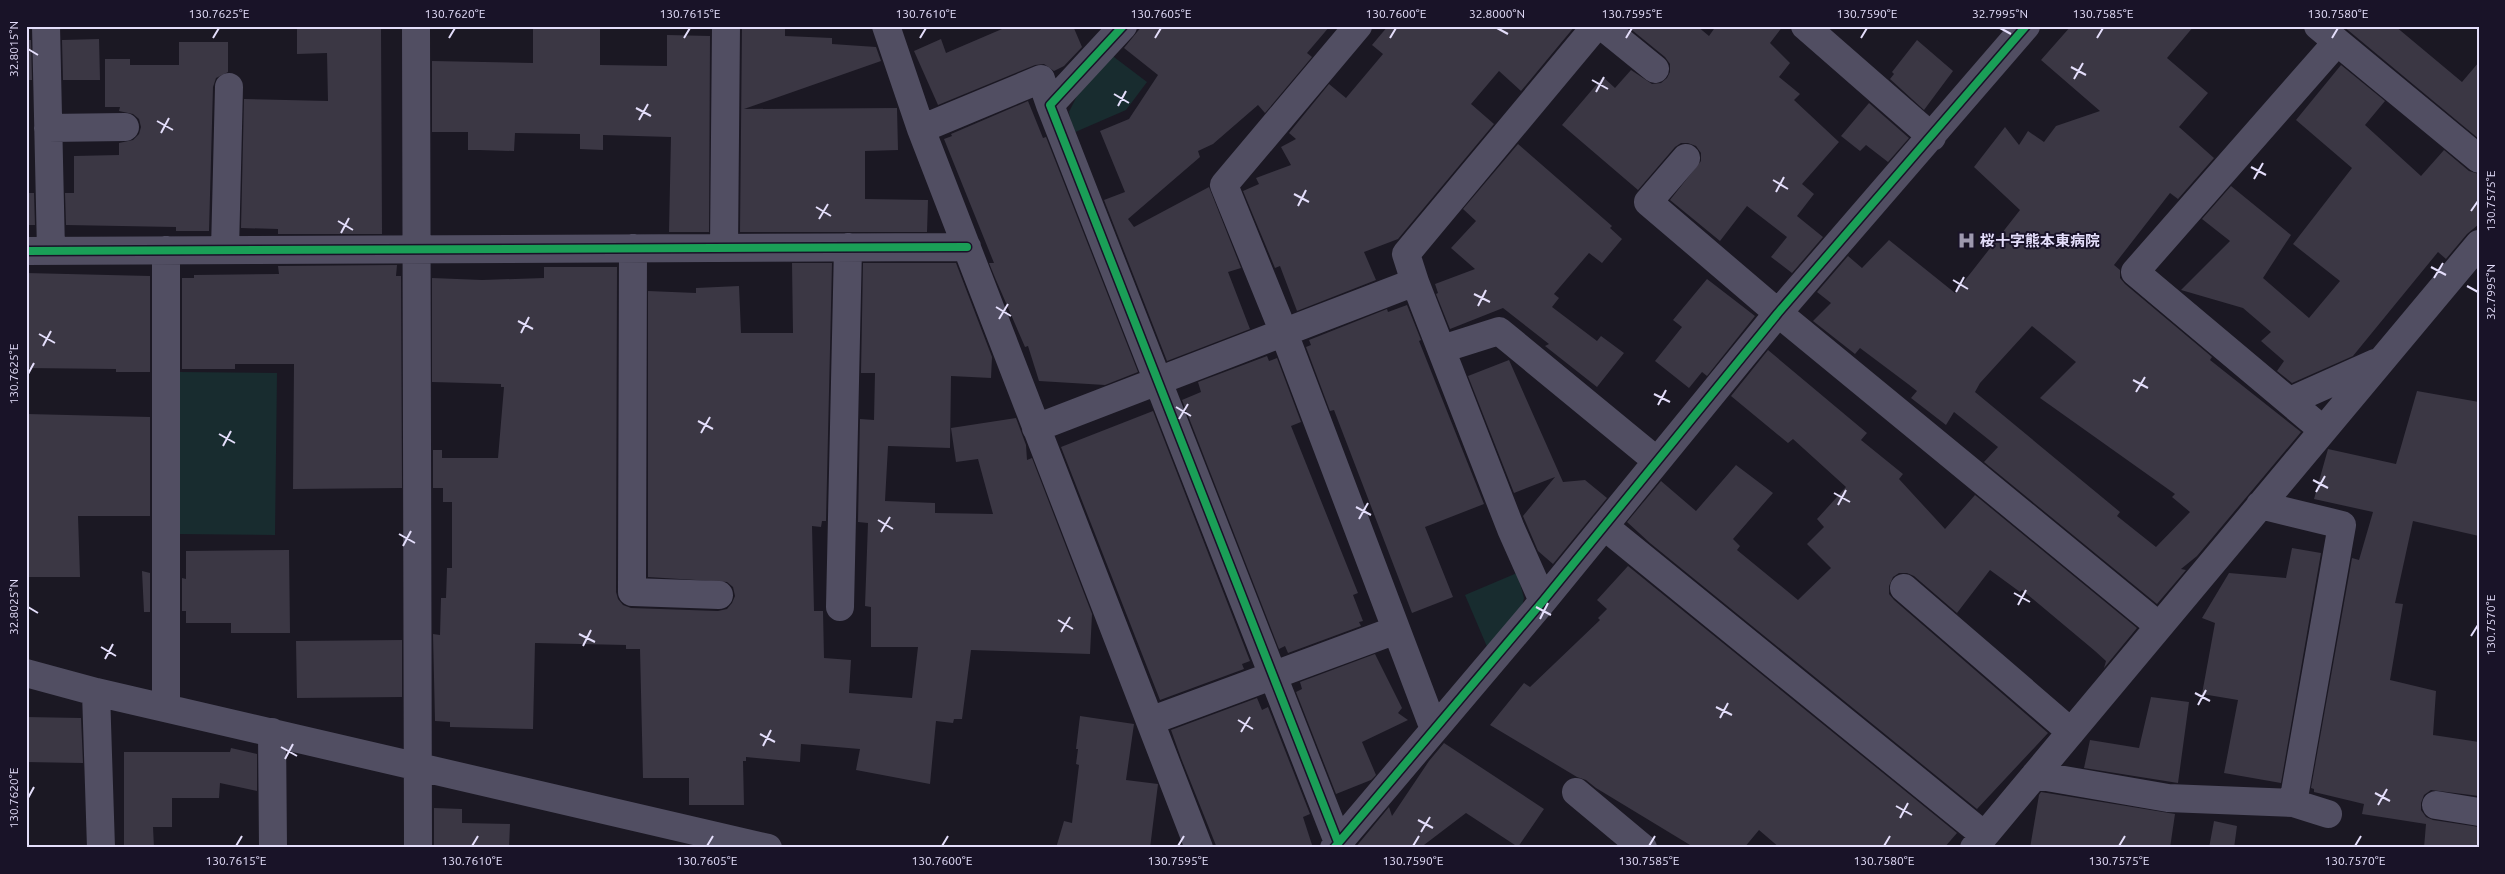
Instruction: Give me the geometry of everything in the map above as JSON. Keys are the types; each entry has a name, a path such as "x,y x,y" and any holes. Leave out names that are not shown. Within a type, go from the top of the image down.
{"street":[{"path":"46,26 48,128 39,251 967,247"},
{"path":"416,26 418,848"},
{"path":"724,248 726,26"},
{"path":"886,26 921,129 1199,848"},
{"path":"1050,105 1123,26"},
{"path":"1358,26 1224,185 1284,333 1434,729"},
{"path":"1543,601 1511,529 1415,282 1406,254 1596,26"},
{"path":"1602,26 1655,69"},
{"path":"1805,26 1932,137"},
{"path":"921,129 1041,79 1273,675 1336,845 1543,601 1778,313 2026,26"},
{"path":"2324,430 2136,272 2327,34 2479,159"},
{"path":"225,250 229,87"},
{"path":"48,128 125,127"},
{"path":"1686,158 1648,202 1778,313 2159,626"},
{"path":"1604,526 1979,841 2479,244"},
{"path":"840,607 848,247"},
{"path":"633,248 632,592 719,595"},
{"path":"166,250 166,708"},
{"path":"1036,428 1415,282"},
{"path":"1442,349 1499,331 1657,461"},
{"path":"2290,401 2381,360"},
{"path":"2260,505 2342,525 2293,803"},
{"path":"1904,588 2071,732"},
{"path":"1150,721 1396,630"},
{"path":"26,673 96,692 768,848"},
{"path":"96,692 101,848"},
{"path":"272,732 273,848"},
{"path":"2035,774 2168,798 2293,803 2328,814"},
{"path":"1576,792 1643,848"},
{"path":"2436,805 2479,812"}],"green space":[{"path":"1110,54 1147,82 1126,110 1073,133 1069,112 1077,96"},
{"path":"178,372 277,373 275,535 176,534"},
{"path":"1517,573 1524,598 1521,611 1488,649 1465,595"}],"building":[{"path":"297,26 381,26 382,234 278,234 278,229 241,228 244,99 328,101 327,53 297,54"},
{"path":"533,26 600,26 600,65 667,66 667,35 710,36 709,232 669,232 671,137 603,135 603,150 580,149 580,134 515,133 514,151 468,150 468,132 432,132 432,61 533,63"},
{"path":"742,26 785,26 785,36 832,38 832,44 876,47 881,61 744,109 897,108 898,150 865,151 865,199 928,200 927,232 740,232"},
{"path":"1009,26 1073,26 1082,47 1064,66 1054,71 1044,64 1035,65 938,105 914,51 941,39 946,53"},
{"path":"1142,26 1330,26 1307,53 1312,57 1265,113 1258,105 1213,144 1198,151 1200,157 1128,219 1134,227 1209,187 1241,268 1228,272 1250,329 1167,361 1104,200 1125,192 1100,131 1129,119 1158,75 1124,48"},
{"path":"1388,26 1575,26 1521,91 1499,71 1471,104 1494,124 1398,239 1364,252 1376,280 1297,311 1280,266 1275,268 1243,191 1259,184 1256,178 1291,165 1281,147 1296,139 1289,133 1329,84 1346,98 1383,54 1372,45"},
{"path":"1627,26 1697,26 1709,36 1716,26 1783,26 1770,43 1790,63 1779,77 1800,94 1794,100 1839,142 1802,184 1814,194 1797,216 1823,237 1792,273 1771,257 1787,237 1747,206 1720,241 1670,200 1701,161 1701,153 1696,146 1681,143 1675,147 1638,190 1562,125 1603,77 1615,88 1631,70 1652,84 1661,83 1667,78 1670,72 1670,64 1665,57"},
{"path":"2071,26 2194,26 2167,58 2208,93 2179,127 2214,158 2178,199 2170,193 2114,265 2120,270 2120,278 2125,284 2212,357 2210,360 2301,432 2197,556 2181,569 2186,570 2157,604 1984,462 1998,447 1954,412 1946,425 1911,398 1917,391 1860,348 1855,354 1813,321 1831,303 1817,292 1848,256 1862,268 1889,240 1955,293 2020,210 1974,167 2005,127 2019,145 2028,131 2044,142 2056,126 2100,111 2041,60","holes":["2032,326 2076,362 2040,398 2175,494 2172,497 2190,512 2156,547 2117,516 2120,512 1975,392 1980,383"]},
{"path":"2343,26 2395,26 2462,82 2479,62 2479,139"},
{"path":"99,39 100,80 63,80 62,40"},
{"path":"26,40 31,40 32,80 26,80"},
{"path":"1917,40 1953,71 1924,110 1890,79 1894,74 1892,72"},
{"path":"179,42 228,42 228,72 216,78 213,87 209,231 176,231 176,227 66,225 65,193 74,193 74,156 119,155 119,143 133,140 139,134 141,127 139,119 133,114 119,111 120,107 105,107 105,59 130,59 130,65 179,65"},
{"path":"2341,65 2385,101 2365,125 2421,176 2444,150 2469,171 2479,174 2479,224 2467,234 2446,259 2438,252 2353,356 2292,383 2277,371 2284,361 2261,341 2271,332 2243,308 2181,290 2230,241 2202,219 2231,186 2291,235 2263,278 2309,318 2340,281 2293,244 2352,168 2296,120"},
{"path":"1028,101 1043,138 1046,137 1138,372 1105,385 1039,381 1028,346 1025,347 989,263 994,263 944,139 952,136 951,134"},
{"path":"1869,103 1909,138 1888,162 1866,145 1860,151 1841,136"},
{"path":"1518,144 1612,226 1610,228 1622,239 1602,263 1589,253 1554,294 1559,298 1552,307 1597,341 1601,336 1624,353 1597,387 1545,346 1549,344 1503,308 1450,329 1436,294 1438,293 1435,284 1475,269 1451,248 1476,221 1463,209"},
{"path":"26,193 34,193 35,225 26,225"},
{"path":"792,263 832,263 826,521 822,521 821,527 812,526 814,611 823,611 824,658 851,660 849,693 912,698 918,647 871,647 871,607 865,606 868,523 858,522 860,419 874,420 875,373 861,373 863,263 956,263 992,357 991,378 951,376 950,448 888,446 885,501 935,503 935,513 993,514 978,459 956,462 951,428 1016,418 1026,445 1027,460 1032,458 1092,614 1090,654 971,650 962,719 954,719 953,723 936,721 930,784 856,770 860,749 801,744 800,762 746,757 746,761 743,761 744,805 689,805 689,778 643,778 640,649 626,649 626,645 535,643 533,729 450,727 450,722 435,721 433,634 440,635 441,598 446,598 447,568 452,568 452,502 443,502 443,488 433,488 433,450 442,450 442,458 498,458 504,387 501,387 501,384 432,382 432,278 482,280 544,278 544,267 617,267 616,592 618,599 623,605 631,608 718,611 727,609 735,596 733,587 727,582 648,577 648,291 696,293 696,288 739,286 741,333 793,333"},
{"path":"397,265 396,276 401,276 402,488 293,489 294,364 235,364 235,369 182,369 182,278 194,278 194,275 279,274 278,266"},
{"path":"26,273 150,276 150,372 116,372 116,369 26,368"},
{"path":"1707,279 1755,316 1707,376 1702,372 1689,388 1655,361 1682,327 1673,320"},
{"path":"1407,305 1421,340 1419,341 1484,504 1425,527 1453,597 1412,613 1334,410 1330,411 1306,347 1311,345 1309,340 1387,309 1388,312"},
{"path":"1768,350 1867,433 1861,440 1903,474 1899,479 1945,529 1975,495 2137,628 2104,668 2106,661 2095,651 2022,590 2020,592 1990,570 1957,613 1914,576 1907,573 1899,573 1893,577 1889,586 1889,594 1894,600 2048,733 1977,809 1650,543 1627,522 1661,481 1696,511 1736,465 1773,493 1733,539 1740,546 1737,550 1798,600 1831,568 1807,544 1824,527 1817,519 1846,487 1793,439 1788,443 1731,396"},
{"path":"1267,356 1269,361 1277,358 1301,422 1291,426 1358,593 1353,595 1363,621 1359,622 1361,626 1288,653 1285,646 1279,649 1182,400 1201,392 1198,382"},
{"path":"1509,360 1563,482 1585,480 1607,498 1553,564 1538,551 1523,516 1555,477 1514,493 1468,376"},
{"path":"2417,391 2479,402 2479,536 2413,521 2395,603 2403,604 2390,680 2436,691 2433,735 2479,742 2479,796 2431,790 2424,795 2421,810 2426,817 2433,820 2479,827 2479,848 2424,848 2426,824 2362,814 2364,804 2314,792 2314,789 2311,788 2352,558 2359,560 2373,512 2314,499 2328,449 2396,464"},
{"path":"1153,411 1250,661 1242,664 1244,669 1160,700 1061,447"},
{"path":"27,414 150,417 150,516 78,516 80,577 26,577"},
{"path":"2292,548 2321,553 2281,783 2224,773 2238,700 2202,694 2215,623 2202,618 2229,573 2286,578"},
{"path":"289,550 290,633 231,633 231,623 186,623 186,611 182,611 182,578 186,579 186,551"},
{"path":"1628,566 1957,833 1944,848 1780,848 1759,830 1744,848 1695,848 1586,780 1577,777 1490,725 1524,683 1530,687 1600,620 1598,618 1607,609 1597,600"},
{"path":"142,571 150,573 150,612 144,612"},
{"path":"402,640 402,697 297,698 296,641"},
{"path":"1375,654 1402,708 1398,713 1408,720 1362,742 1376,775 1371,780 1336,794 1296,692 1302,689 1300,682"},
{"path":"2151,697 2189,702 2178,783 2084,768 2090,740 2139,748"},
{"path":"1257,698 1262,710 1268,707 1310,814 1303,817 1313,848 1217,848 1181,758 1171,730"},
{"path":"1080,716 1134,724 1126,780 1158,784 1150,848 1056,848 1064,821 1072,823 1079,765 1076,764 1078,749 1076,749"},
{"path":"26,717 81,718 83,763 26,762"},
{"path":"1444,743 1544,809 1518,847 1466,813 1420,848 1355,848 1389,807 1392,816 1429,761"},
{"path":"231,748 257,754 257,791 220,783 219,798 172,798 172,827 153,827 154,848 124,848 124,752 230,752"},
{"path":"2041,792 2175,814 2170,848 2030,848"},
{"path":"434,808 462,809 462,823 510,824 509,848 434,848"},
{"path":"2214,821 2237,826 2234,848 2209,848"}],"cycle path":[{"path":"1123,26 1050,105 1338,842"},
{"path":"1334,848 1543,601 1778,313 2026,26"},
{"path":"26,251 967,247"}],"place":[{"name":"桜十字熊本東病院","path":"1966,241"}]}
